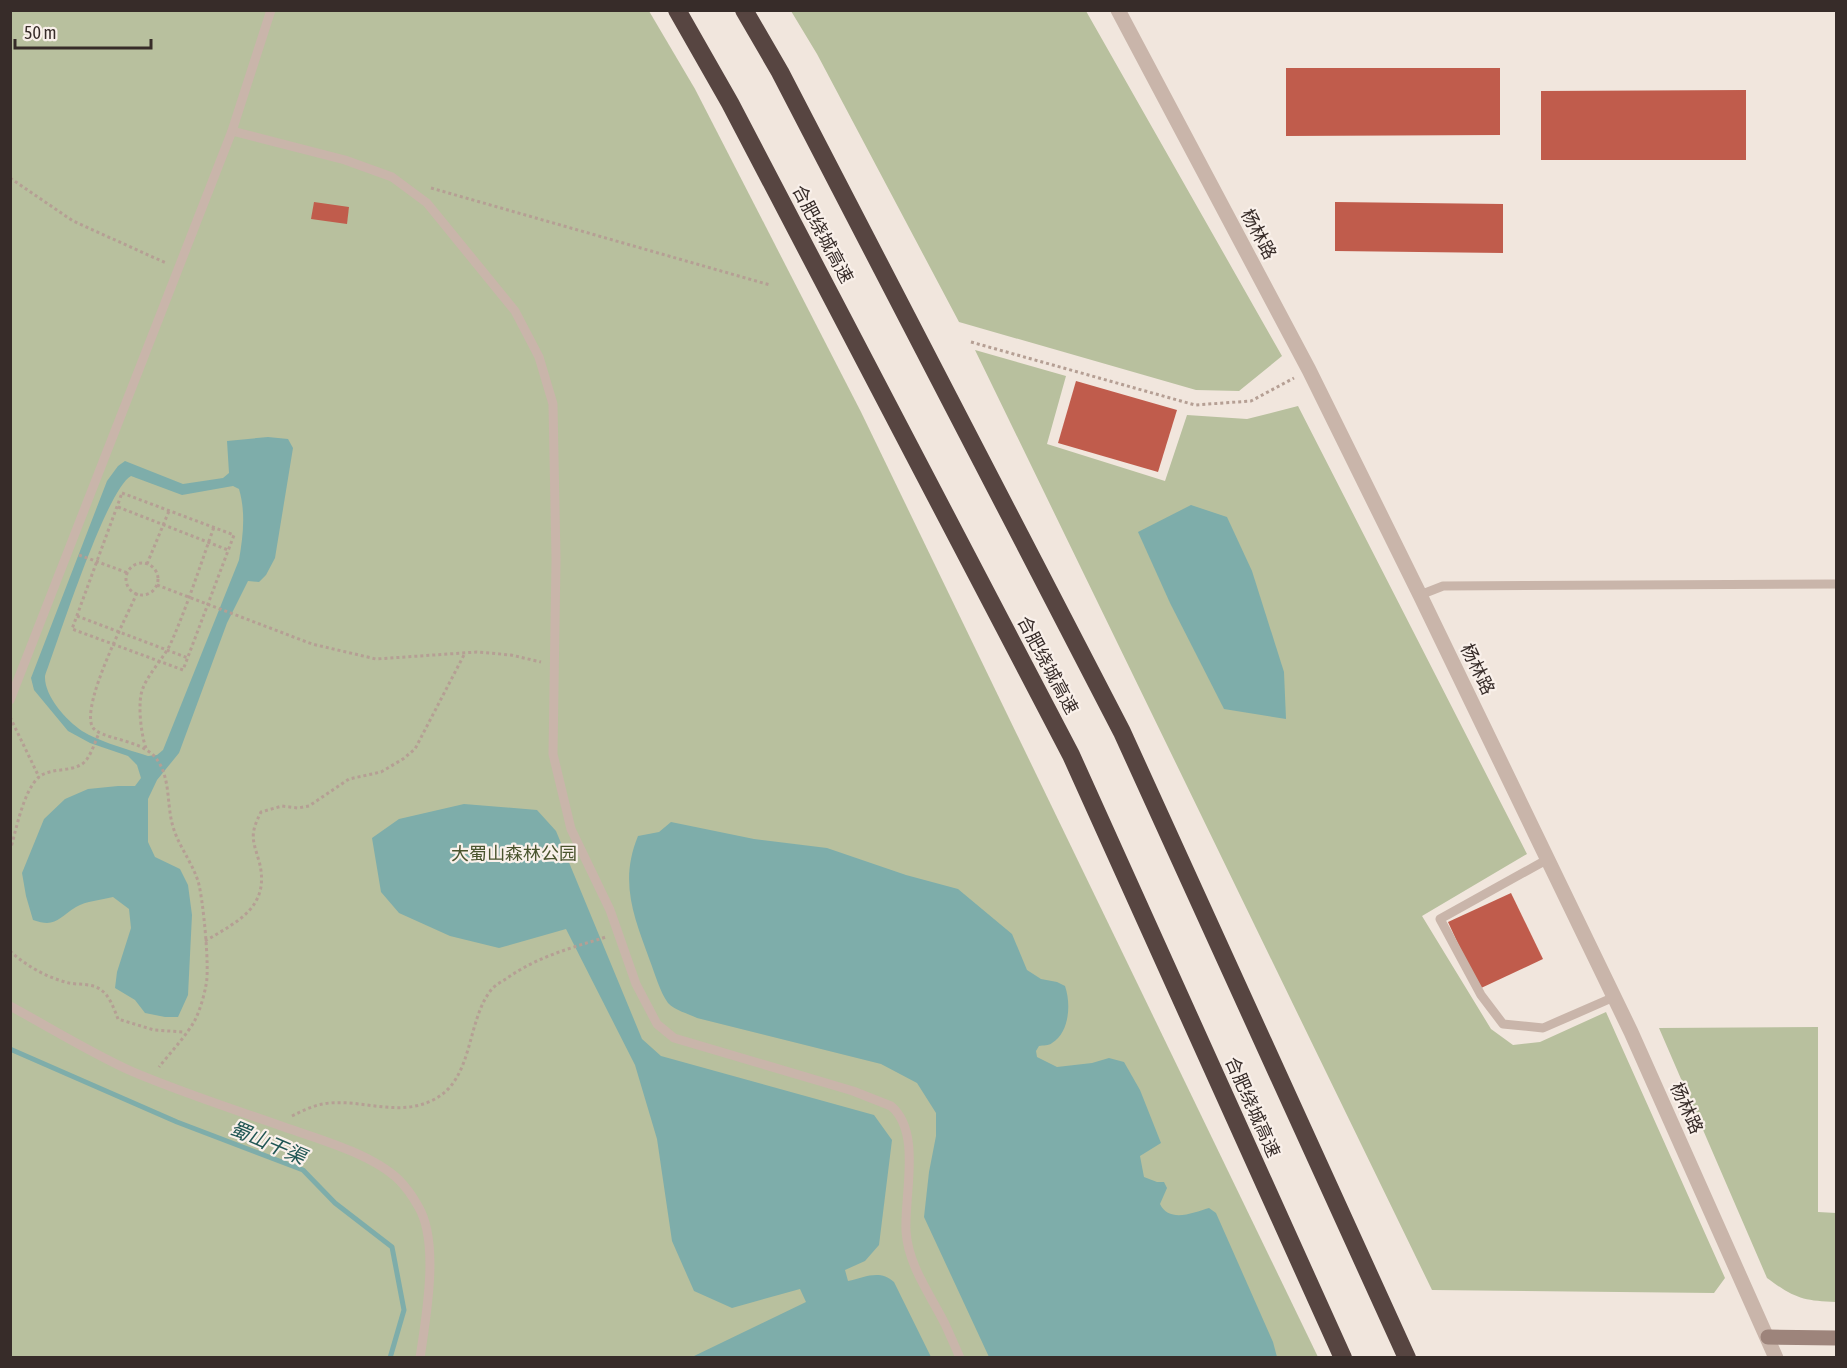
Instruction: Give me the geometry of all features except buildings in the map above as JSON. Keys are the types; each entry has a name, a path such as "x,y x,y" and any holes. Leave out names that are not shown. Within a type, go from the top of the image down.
{"highway":[{"name":"合肥绕城高速","path":"677,10 730,103 1071,755 1343,1358"},
{"name":"合肥绕城高速","path":"744,10 780,72 1122,732 1407,1358"}],"main road":[{"path":"1768,1337 1836,1338"}],"street":[{"name":"杨林路","path":"1118,10 1309,370 1420,595 1614,997 1776,1358"}],"lane":[{"path":"10,700 232,131 271,10"},
{"path":"232,131 345,160 392,177 427,202 515,311 539,357 553,404 556,559 553,754 571,829 610,910 636,984 657,1024 674,1038 853,1091 891,1106 899,1114 909,1138 906,1232 915,1270 960,1358"},
{"path":"1420,595 1443,586 1836,584"},
{"path":"1548,859 1440,919 1481,995 1503,1024 1543,1028 1614,997"},
{"path":"10,1006 130,1070 342,1147 376,1164 399,1180 419,1207 427,1227 430,1267 427,1313 420,1358"}],"path":[{"path":"10,178 73,221 178,269"},
{"path":"426,187 770,285"},
{"path":"971,342 1196,405 1251,401 1309,370"},
{"path":"122,493 169,511 234,535 183,670 72,629 122,493"},
{"path":"117,507 228,550"},
{"path":"147,564 169,511"},
{"path":"147,749 143,740 140,699 142,688 167,650 214,527"},
{"path":"91,559 128,573"},
{"path":"147,564 156,570 157,585 150,592 137,593 128,585 128,573 132,566 147,564"},
{"path":"157,585 312,644 376,659 477,652 511,655 554,665"},
{"path":"137,593 94,693 90,713 92,726 99,733 132,742 147,749 158,761 167,789 171,822 179,845 189,860 199,884 207,983 194,1021 151,1078"},
{"path":"77,615 188,658"},
{"path":"205,941 238,921 257,902 262,886 260,864 252,839 254,826 261,812 282,806 298,808 309,806 348,779 381,772 403,759 415,749 465,653"},
{"path":"10,717 39,777"},
{"path":"10,851 25,800 39,777 87,761 99,733"},
{"path":"277,1125 307,1108 328,1103 380,1108 415,1108 436,1099 453,1083 467,1055 480,1011 492,989 515,972 548,955 618,933"},
{"path":"10,951 40,973 69,983 101,989 118,1019 154,1030 186,1032"}],"green space":[{"name":"大蜀山森林公园","path":"10,11 649,11 695,89 861,412 1318,1357 11,1357"},
{"path":"791,11 1086,11 1282,356 1239,391 1196,390 959,322 817,54"},
{"path":"975,350 1066,376 1047,444 1165,481 1187,415 1247,419 1298,406 1527,854 1422,916 1491,1029 1513,1045 1540,1042 1606,1012 1725,1278 1714,1293 1432,1290"},
{"path":"1818,1027 1818,1212 1836,1213 1836,1302 1815,1301 1799,1297 1767,1278 1659,1028"}],"water":[{"path":"268,437 288,439 293,448 275,558 266,575 259,582 248,581 227,623 179,753 157,780 148,799 148,842 155,857 180,869 188,885 192,915 188,995 178,1017 165,1017 145,1013 135,1000 115,988 117,972 131,928 129,909 113,897 80,905 56,921 47,923 33,920 22,873 44,819 65,799 88,789 135,786 141,778 137,765 128,756 90,743 68,731 34,690 31,678 107,481 118,466 125,461 183,484 223,478 229,473 227,441","holes":["131,476 182,495 233,486 239,489 243,516 242,542 239,560 163,750 157,755 148,756 82,731 63,714 52,699 45,676 96,536 121,487"]},
{"path":"1191,505 1227,517 1252,571 1284,672 1286,719 1224,709 1170,603 1138,532"},
{"path":"464,804 537,810 556,831 642,1039 661,1056 874,1115 892,1140 879,1245 865,1261 845,1270 848,1281 878,1275 894,1282 931,1357 692,1357 806,1302 800,1289 732,1308 694,1291 672,1241 657,1139 635,1065 566,929 499,948 450,936 399,913 381,892 372,838 399,819"},
{"path":"671,822 754,839 827,848 906,875 958,889 1012,934 1027,970 1041,979 1065,986 1067,993 1066,1025 1051,1044 1039,1046 1036,1051 1037,1057 1057,1067 1092,1063 1109,1058 1124,1062 1140,1090 1161,1143 1140,1156 1144,1177 1164,1182 1167,1188 1160,1204 1169,1213 1182,1215 1209,1208 1216,1213 1273,1342 1277,1357 989,1357 924,1217 936,1136 936,1113 917,1083 881,1064 697,1018 674,1008 665,999 634,914 629,884 632,853 638,836 659,832"}],"waterway":[{"name":"蜀山干渠","path":"10,1049 177,1122 303,1170 335,1203 392,1247 404,1310 390,1358"}]}
